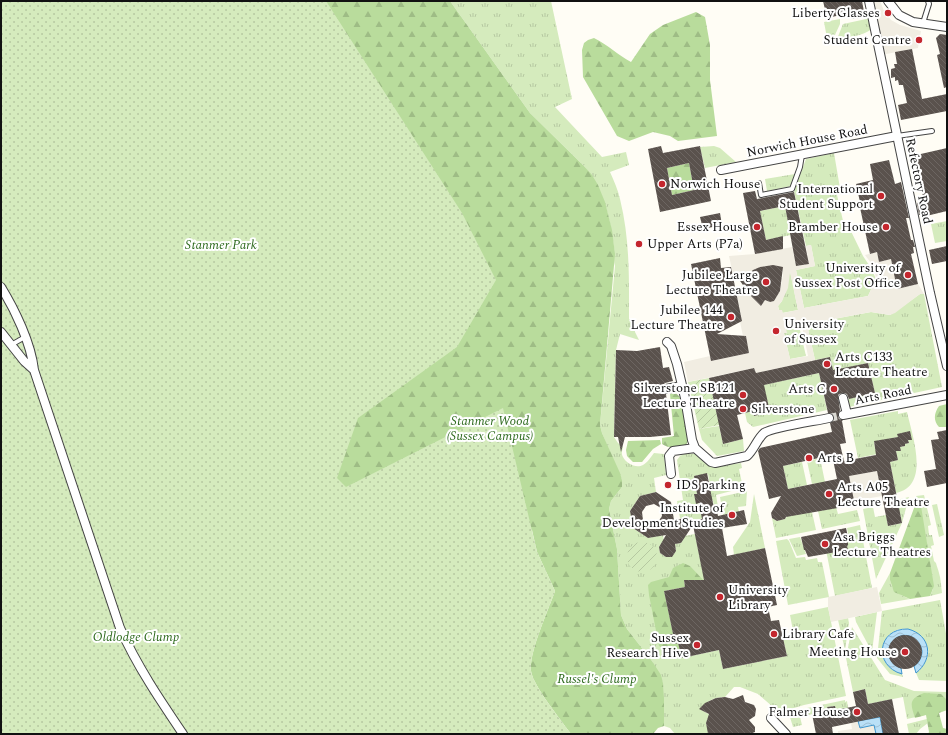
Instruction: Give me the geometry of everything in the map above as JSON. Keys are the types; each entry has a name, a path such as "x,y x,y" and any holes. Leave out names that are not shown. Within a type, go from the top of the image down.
{"street":[{"name":"Refectory Road","path":"869,1 930,293 947,366"},
{"path":"888,1 899,15 913,22 947,27"},
{"name":"Norwich House Road","path":"721,170 897,136"},
{"path":"1,287 26,337 34,370 120,628 130,650 154,692 183,734"},
{"path":"1,332 24,361 34,370"},
{"path":"667,342 671,346 674,353 692,440 695,448 711,462 719,463 747,456 763,434 770,430 829,418"},
{"path":"666,389 682,386"},
{"name":"Arts Road","path":"843,398 845,415 947,395"},
{"path":"671,474 669,456 673,451 695,448"},
{"path":"771,718 786,734"}],"lane":[{"path":"923,24 929,4 928,1"},
{"path":"897,136 932,131"},
{"path":"759,183 761,195 792,189 800,167 802,155"},
{"path":"11,345 26,337"}],"green space":[{"name":"Stanmer Park","path":"1,1 326,1 462,213 496,280 457,347 358,418 337,478 346,487 503,408 537,552 555,591 533,653 531,671 542,694 571,734 1,734"},
{"name":"Stanmer Wood (Sussex Campus)","path":"295,1 450,1 530,113 584,166 598,185 605,202 612,230 615,254 600,425 622,480 622,487 611,501 609,509 617,549 621,615 627,629 661,675 663,683 664,726 658,728 653,734 571,734 548,703 537,685 531,671 531,663 540,631 555,591 537,552 532,530 319,503"},
{"path":"450,1 551,1 572,99 555,107 602,157 626,152 629,165 610,172 619,196 626,229 629,319 635,319 635,332 639,340 620,334 616,350 614,437 623,447 622,456 624,459 634,466 644,464 654,453 664,454 666,475 654,478 656,492 640,496 630,511 633,528 648,538 663,535 664,541 659,547 660,553 666,557 672,556 676,551 675,544 681,543 684,536 695,534 705,582 684,580 664,591 673,634 670,635 675,644 678,643 682,658 719,650 723,669 787,656 783,638 794,636 790,615 828,607 846,696 784,711 773,707 758,694 740,687 734,687 725,697 711,700 700,709 710,715 706,723 709,733 675,734 670,728 664,726 663,683 652,661 627,629 621,615 617,549 609,509 611,501 622,487 622,480 600,425 615,266 612,236 605,204 597,184 591,175 584,166 530,113"},
{"path":"696,12 705,17 710,45 710,80 717,136 678,141 670,136 653,132 629,141 617,136 583,77 582,50 584,43 594,38 631,62 650,34 663,25"},
{"path":"871,18 872,29 855,36 837,39 843,24"},
{"path":"840,19 840,24 834,37 827,38 824,22"},
{"path":"714,146 720,148 736,162 705,168 700,147"},
{"path":"834,153 841,194 837,195 844,225 848,225 876,279 868,296 804,308 796,270 815,266 811,245 806,246 794,191 806,159"},
{"path":"689,163 694,190 672,195 667,168"},
{"path":"795,174 791,186 767,191 765,179"},
{"path":"785,206 791,235 766,240 760,211"},
{"path":"947,221 947,241 935,243 931,224"},
{"path":"790,271 798,310 782,313 778,306 782,301"},
{"path":"920,294 924,294 942,387 849,407 847,399 875,393 868,363 840,369 835,379 830,357 815,360 807,324 871,312 890,315"},
{"path":"799,326 806,356 790,359 784,333 786,329"},
{"path":"819,373 827,410 753,427 747,422 745,413 753,411 754,416 770,412 766,397 759,386"},
{"path":"709,378 718,419 730,423 699,429 688,382"},
{"path":"675,393 681,399 688,441 686,445 674,448 662,444 662,438 674,436 670,394"},
{"path":"947,404 947,427 939,427 935,420 936,411 939,406"},
{"path":"898,411 898,414 907,412 915,446 916,470 913,481 907,488 896,493 890,462 898,460 896,451 900,451 900,447 909,443 908,440 911,439 910,432 898,434 898,437 874,442 875,449 887,452 858,458 850,420"},
{"path":"719,426 723,444 743,439 744,451 717,456 702,440 699,429"},
{"path":"660,440 661,444 653,449 642,462 633,462 627,456 626,450 628,441"},
{"path":"686,453 696,454 715,467 741,463 742,468 739,469 743,488 716,495 718,507 714,508 713,500 710,500 709,494 711,494 708,474 694,476 697,494 694,494 705,518 686,522 685,518 680,518 677,501 683,500 677,460 680,456"},
{"path":"820,458 825,482 812,484 807,461"},
{"path":"802,462 807,485 788,489 783,466"},
{"path":"747,491 746,506 738,507 739,512 723,515 720,497"},
{"path":"754,494 765,548 734,555 733,547 750,522"},
{"path":"924,495 931,525 928,526 929,535 932,535 934,545 931,546 934,561 940,575 942,593 930,596 933,589 930,563 919,501 917,500 916,503 916,496"},
{"path":"909,497 902,523 897,500"},
{"path":"917,500 921,506 934,586 930,596 910,599 894,592 890,580 890,573"},
{"path":"937,504 944,535 939,537 932,505"},
{"path":"836,507 838,514 857,510 860,521 822,529 818,511"},
{"path":"873,507 875,517 886,515 888,526 902,523 876,579 863,509"},
{"path":"812,512 816,530 776,538 772,518 777,521 785,519 788,515"},
{"path":"860,525 872,588 835,596 826,550 830,553 847,550 847,528"},
{"path":"800,537 806,554 797,556 789,539"},
{"path":"787,539 796,558 805,557 806,560 817,558 818,562 822,562 829,597 788,605 776,541"},
{"path":"642,542 653,546 657,557 653,568 642,572 631,568 627,557 631,546"},
{"path":"683,563 690,566 705,582 684,580 685,587 664,591 673,634 670,635 675,644 678,643 682,658 659,646 648,585 651,582 669,577 673,568"},
{"path":"890,573 891,583 894,590 910,599 881,604 879,593"},
{"path":"940,600 947,639 947,681 919,680 916,673 927,658 927,645 913,632 906,629 896,630 888,636 883,645 885,662 892,669 902,674 903,677 890,674 877,658 882,611"},
{"path":"877,612 872,652 856,622 855,617"},
{"path":"848,618 849,623 845,650 838,620"},
{"path":"852,627 885,680 914,691 947,692 947,710 907,719 903,697 868,704 865,689 853,692 846,658"},
{"path":"924,693 941,694 947,700 947,710 939,713 943,728 947,729 947,734 928,734 929,732 926,715 915,718 912,709 912,702 916,697"},
{"path":"845,700 845,702 847,701 848,708 836,710 835,706 827,707 828,711 808,715 807,708"},
{"path":"804,709 805,716 800,717 802,725 793,727 789,714"},
{"path":"927,719 928,723 916,734 909,734 907,724"}],"shaded area":[{"path":"880,1 884,11 891,20 900,25 921,31 918,48 881,55 870,2"},
{"path":"811,245 815,266 796,270 804,308 868,296 876,279 874,267 865,255 877,252 879,262 891,259 897,289 918,284 924,294 920,294 895,313 890,315 871,312 807,324 815,360 756,373 754,368 688,382 684,362 710,356 711,361 749,353 746,336 743,336 740,322 742,320 736,290 743,285 761,306 765,300 770,302 774,301 780,291 783,267 766,266 753,270 747,275 733,274 729,256 755,254 792,247 796,266 809,264 806,246","holes":["790,272 798,310 783,313 782,310 779,310 778,306 788,288","802,326 808,356 790,359 784,333 787,333 786,329"]},
{"path":"877,471 882,496 854,501 848,473 853,475"},
{"path":"877,587 882,611 831,622 828,597"},
{"path":"858,721 874,725 876,734 838,734 838,731 852,729 851,723"}],"water":[{"path":"908,629 921,636 927,648 927,655 926,661 916,673 914,666 921,658 922,649 917,640 914,638 907,635 900,636 891,645 889,651 890,657 894,663 901,668 902,674 893,670 886,663 882,648 890,634 898,630"},
{"path":"880,717 883,734 876,734 874,725 860,728 858,721"}],"building":[{"path":"823,1 862,1 865,17 852,19 850,13 827,18"},
{"path":"940,34 947,35 947,87 944,88 937,55 940,54 936,38"},
{"path":"912,49 922,99 947,94 947,111 901,120 898,105 907,103 903,85 899,85 898,80 895,81 895,77 891,78 891,69 895,68 894,64 897,64 895,52"},
{"name":"Norwich House","path":"661,146 663,153 700,146 711,201 660,212 648,149","holes":["689,163 694,190 672,195 667,168"]},
{"path":"947,148 947,211 922,217 922,215 919,215 917,203 924,201 917,170 915,170 912,156"},
{"name":"Bramber House","path":"889,160 895,184 901,182 909,218 906,218 911,240 913,240 915,247 913,247 914,253 911,254 918,284 897,289 891,259 879,262 877,252 870,254 856,184 873,180 870,164"},
{"name":"Essex House","path":"755,191 757,199 794,192 809,264 796,266 785,206 760,211 766,240 783,236 783,249 755,254 743,193"},
{"path":"720,213 722,225 703,229 700,217"},
{"path":"947,246 947,261 932,264 929,250"},
{"path":"720,258 721,268 731,267 742,321 717,334 746,336 749,353 711,361 691,264"},
{"name":"Jubilee Large Lecture Theatre","path":"773,265 783,267 780,291 774,301 770,302 765,300 761,306 751,296 735,274 747,275 760,267"},
{"path":"660,347 663,368 669,367 673,381 665,383 661,387 662,393 666,394 671,435 625,437 621,452 618,437 614,437 616,350 637,351"},
{"path":"830,357 833,370 868,363 875,393 849,399 847,394 844,393 839,394 838,396 840,410 838,416 839,419 843,420 846,443 840,444 844,461 876,455 874,441 898,437 897,434 910,431 912,440 908,440 909,443 900,447 901,451 896,451 898,460 890,462 902,523 888,526 877,471 849,476 855,505 786,517 785,519 777,521 772,518 771,513 781,496 769,499 758,451 760,448 832,432 830,423 834,420 834,417 831,413 828,413 819,373 764,385 770,412 754,416 753,411 737,415 743,439 723,444 709,378 754,368 756,373","holes":["832,455 837,479 788,489 783,466"]},
{"path":"947,430 947,483 927,487 924,471 936,469 931,440 939,439 937,432"},
{"name":"University Library","path":"707,473 714,508 716,507 718,516 744,510 747,524 722,528 727,556 765,548 777,605 768,607 771,621 779,620 787,656 723,669 719,650 682,658 678,643 675,644 670,634 673,634 664,591 685,587 684,580 704,580 693,525 681,543 675,544 676,551 672,557 666,557 660,553 659,547 666,535 648,538 633,528 630,511 640,496 656,492 671,502 674,520 685,518 686,522 702,519 699,503 696,504 694,494 697,494 694,476","holes":["654,504 661,508 662,516 658,522 649,524 643,520 642,512 646,506"]},
{"name":"Asa Briggs Lecture Theatres","path":"846,528 848,550 808,557 804,550 801,537"},
{"name":"Meeting House","path":"905,635 917,640 922,652 917,664 905,669 893,664 888,652 893,640"},
{"name":"Falmer House","path":"865,689 868,704 892,699 899,734 883,734 880,717 832,727 833,734 816,734 812,714 828,711 827,707 835,706 836,710 856,706 853,692"},
{"path":"743,695 745,702 754,705 756,709 755,716 749,720 755,727 755,732 750,734 708,734 706,723 709,714 699,709 705,703 716,698 725,697 733,699"}],"tunnel":[{"path":"829,418 843,415"}],"place":[{"name":"Liberty Glasses","path":"888,13"},
{"name":"Student Centre","path":"919,40"},
{"name":"Norwich House","path":"662,184"},
{"name":"International Student Support","path":"881,196"},
{"name":"Essex House","path":"757,227"},
{"name":"Bramber House","path":"886,227"},
{"name":"Upper Arts (P7a)","path":"639,244"},
{"name":"University of Sussex Post Office","path":"908,275"},
{"name":"Jubilee Large Lecture Theatre","path":"766,282"},
{"name":"Jubilee 144 Lecture Theatre","path":"731,317"},
{"name":"University of Sussex","path":"776,331"},
{"name":"Arts C133 Lecture Theatre","path":"827,364"},
{"name":"Arts C","path":"834,389"},
{"name":"Silverstone SB121 Lecture Theatre","path":"743,395"},
{"name":"Silverstone","path":"743,409"},
{"name":"Arts B","path":"809,458"},
{"name":"IDS parking","path":"668,485"},
{"name":"Arts A05 Lecture Theatre","path":"829,494"},
{"name":"Institute of Development Studies","path":"732,515"},
{"name":"Asa Briggs Lecture Theatres","path":"825,544"},
{"name":"University Library","path":"720,597"},
{"name":"Library Cafe","path":"774,634"},
{"name":"Sussex Research Hive","path":"697,645"},
{"name":"Meeting House","path":"905,652"},
{"name":"Falmer House","path":"857,712"}],"park label":[{"name":"Oldlodge Clump","path":"136,637"},
{"name":"Russel's Clump","path":"597,679"}]}
